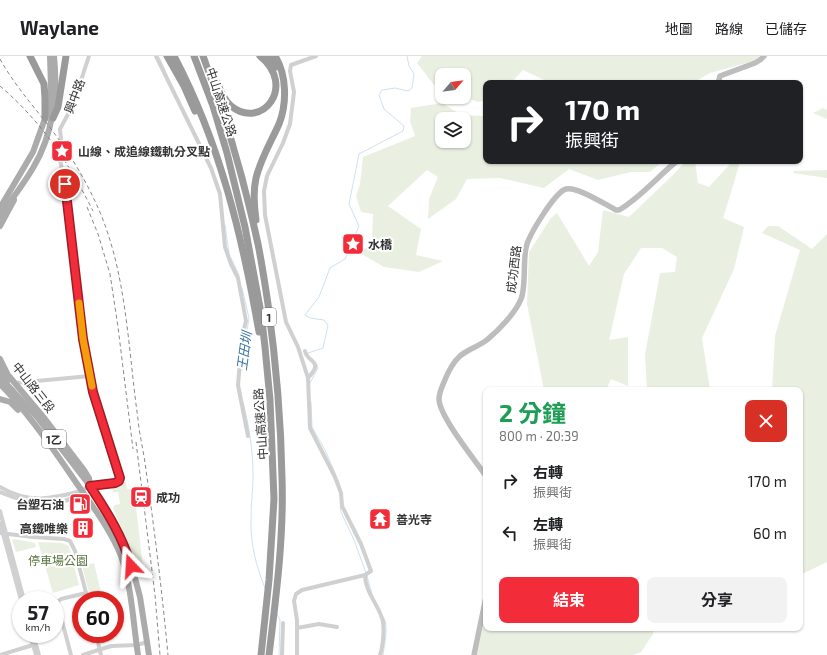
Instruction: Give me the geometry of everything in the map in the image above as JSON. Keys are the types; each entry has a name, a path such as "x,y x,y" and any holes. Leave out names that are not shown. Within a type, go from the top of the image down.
{"highway":[{"path":"30,56 44,84 45,118"},
{"path":"53,118 58,107 66,56"},
{"path":"167,56 193,105 211,150 236,221"},
{"path":"174,56 193,95 210,136 228,191 249,276 259,332 265,347"},
{"name":"中山高速公路","path":"194,56 213,106 245,227 260,306 265,347 270,400 274,478 273,523 269,580 261,655"},
{"name":"中山高速公路","path":"203,56 233,147 258,244 272,338 279,406 282,479 277,585 269,655"},
{"path":"207,56 224,97 230,105 239,111 246,113 254,112 266,106 271,102 276,90 274,73 271,66 260,56"},
{"path":"268,56 274,62 279,72 283,90"},
{"path":"258,244 254,202 256,179 267,148 279,124 282,114 282,68 275,56"}],"main road":[{"path":"0,208 33,152 48,113 51,88 50,56"},
{"path":"0,216 14,197 41,153 53,118 56,76 54,56"},
{"path":"0,201 9,191"},
{"path":"0,226 13,204 14,197"},
{"name":"中山路三段","path":"0,359 15,383 84,470 89,478 90,486"},
{"path":"0,368 16,394"},
{"name":"中山路三段","path":"0,377 37,417 90,486 110,516 129,558 140,597 149,655"},
{"name":"中山路三段","path":"0,384 24,411 82,490 96,510 120,555 130,591 138,655"},
{"path":"0,399 10,402 32,423"}],"street":[{"name":"興中路","path":"89,56 73,105 60,129 62,148 60,160 65,184 72,248 75,260 83,339 93,392 120,478 119,481 115,483 90,486"},
{"path":"156,56 211,168 220,194 225,247 238,278 246,321 242,337 238,385 248,436"},
{"path":"316,56 291,65 290,71 294,92 290,124 283,143 267,176 264,191 265,215 286,322 298,347 308,378 310,428 335,477 341,493 342,506 371,571 367,574 365,581 383,620 382,649 380,655"},
{"path":"719,80 720,76 755,63 764,56"},
{"name":"成功西路","path":"483,472 450,425 440,408 439,393 448,371 459,356 488,339 514,311 521,299 526,247 529,237 555,196 566,189 572,189 616,210 619,210 646,190 673,164"},
{"path":"305,351 306,356 313,360 315,364 313,373 308,378"},
{"path":"15,383 90,376"},
{"path":"0,487 18,495 46,499 82,490 90,486"},
{"path":"0,493 21,500 45,503 68,499 76,496 82,490"},
{"path":"0,511 3,533"},
{"path":"0,523 19,591"},
{"path":"3,533 64,539 70,541 85,591"},
{"path":"297,655 295,596 299,592 367,574"},
{"path":"71,655 57,602 61,599 72,596"},
{"path":"474,655 483,612"},
{"path":"282,655 283,623"},
{"path":"297,628 319,624 337,627"},
{"path":"83,655 111,646 137,645 147,642"},
{"path":"36,643 39,655"},
{"path":"98,643 101,655"},
{"path":"0,655 33,645 36,655"}],"green space":[{"path":"422,56 759,56 757,60 710,73 698,80 544,80 523,70 514,80 483,80 483,101 478,102 471,100 471,68 435,68 434,85 417,63"},
{"path":"444,104 456,112 435,112 435,148 471,148 471,115 483,116 483,164 659,164 650,172 631,172 598,180 569,169 544,188 500,178 467,179 456,199 428,219 429,199 438,177 427,170 388,206 421,229 416,255 443,261 419,272 384,267 360,253 372,241 373,214 361,212 356,196 360,184 363,157 415,136 410,121 411,108"},
{"path":"823,108 827,110 827,119 813,113"},
{"path":"683,164 695,164 698,183 709,187 730,164 739,164 723,218 744,227 734,269 702,338 710,387 647,387 645,355 660,273 675,272 677,257 662,248 641,248 624,274 609,340 628,337 628,386 611,379 607,387 543,387 527,304 529,252 551,218 557,213 589,266 598,252 603,210 629,217"},
{"path":"827,170 827,178 793,173 794,171"},
{"path":"768,226 778,226 812,249 827,234 827,562 803,574 803,387 772,387 775,336 800,250 762,233"},
{"path":"119,481 126,482 127,489 134,489 144,577 141,578 138,566 113,508 115,505 120,504 118,492 113,492 111,483"},
{"path":"15,539 35,543 36,547 16,552 12,540"},
{"name":"停車場公園","path":"38,542 62,543 69,546 79,585 60,591 52,591"},
{"path":"94,563 101,591 89,591 82,566"},
{"path":"483,626 483,631 653,631 653,634 641,652 633,655 477,655"}],"waterway":[{"path":"308,355 308,353 323,348 328,325 324,320 310,318 305,315 319,297 330,268 345,259 359,226 349,204 359,154 403,131 404,126 384,109 379,95 382,90 395,88 408,91 412,88 414,74 409,66 407,56"},
{"name":"王田圳","path":"159,57 165,70"},
{"name":"王田圳","path":"225,225 229,253"},
{"name":"王田圳","path":"231,258 239,275"},
{"name":"王田圳","path":"241,371 249,318 242,288"},
{"path":"310,383 318,368 317,365"},
{"name":"王田圳","path":"243,402 249,429 252,456 253,475 251,527 253,545 256,563 265,588"},
{"path":"311,402 312,427 325,450 335,473"},
{"path":"338,480 340,486"},
{"path":"340,507 366,573"},
{"path":"367,576 372,594"},
{"name":"王田圳","path":"277,614 280,620 279,655"},
{"path":"383,655 386,631 384,618"}],"railway":[{"path":"0,59 22,92 62,144 82,176 99,210 116,260 125,313 155,535 168,655"},
{"path":"0,86 15,99 53,144 74,176 93,211"},
{"path":"87,207 98,234 110,274 133,449"},
{"path":"136,442 155,595 160,655"}],"slow traffic":[{"path":"79,303 83,339 92,386"}],"place":[{"name":"山線、成追線鐵軌分叉點","path":"62,151"},
{"name":"水橋","path":"353,244"},
{"name":"成功","path":"141,497"},
{"name":"台塑石油","path":"80,504"},
{"name":"善光寺","path":"380,519"},
{"name":"高鐵唯樂","path":"83,528"}],"route":[{"path":"65,184 83,339 93,392 120,478 119,481 115,483 90,486 110,516 122,541 131,566"}]}
